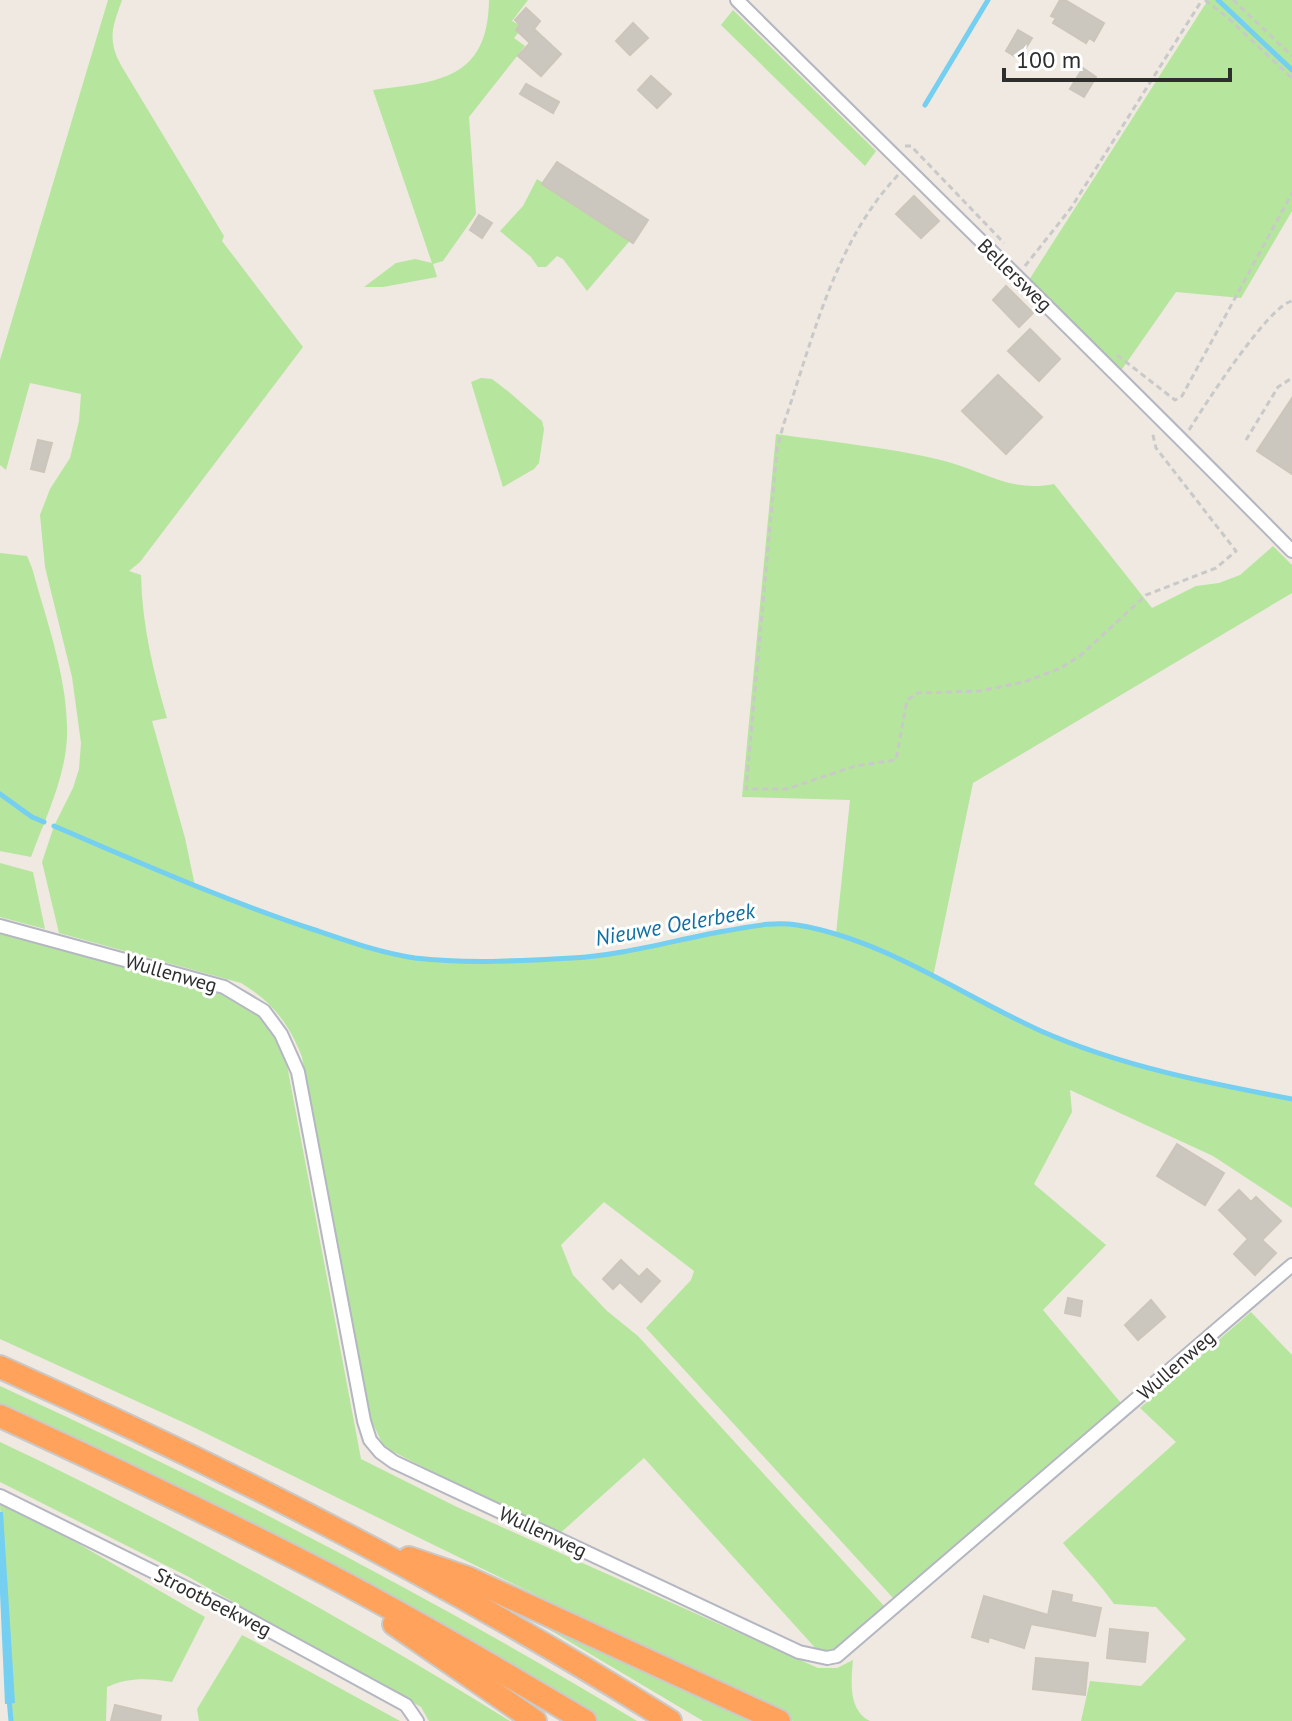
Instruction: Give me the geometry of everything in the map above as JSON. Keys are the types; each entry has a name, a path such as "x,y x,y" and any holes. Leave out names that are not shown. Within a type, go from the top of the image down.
{"highway":[{"path":"0,1367 188,1455 344,1535 492,1615 670,1721"},
{"path":"0,1416 325,1573 585,1721"},
{"path":"344,1535 468,1578 779,1721"},
{"path":"325,1573 447,1663 535,1721"}],"street":[{"name":"Bellersweg","path":"737,0 894,158 1162,418 1292,551"},
{"name":"Wullenweg","path":"0,926 224,987 264,1011 281,1034 298,1072 364,1421 370,1440 380,1452 443,1486 799,1652 827,1658 837,1656 1292,1265"},
{"name":"Strootbeekweg","path":"0,1496 250,1620 406,1705 417,1721"}],"path":[{"path":"1016,277 1071,208 1204,0 1228,18 1292,78"},
{"path":"1233,0 1292,56"},
{"path":"894,158 906,146 911,146 1006,245"},
{"path":"905,168 878,196 840,261 783,426 777,450 746,789 787,789 855,766 896,760 907,700 918,693 980,691 1024,682 1061,668 1081,655 1146,595 1216,568 1236,551 1156,448 1152,429 1162,418"},
{"path":"1115,353 1175,400 1182,396 1292,193"},
{"path":"1183,440 1258,332 1279,306 1292,301"},
{"path":"1246,440 1278,387 1292,378"}],"green space":[{"path":"108,0 122,0 113,41 122,67 224,236 222,241 303,347 140,562 129,571 141,575 149,647 167,718 152,721 185,838 195,886 329,935 414,958 458,960 590,956 772,924 793,924 836,934 850,800 742,797 776,434 921,455 1010,483 1054,484 1152,608 1196,586 1219,583 1240,575 1273,546 1292,565 1292,593 973,783 933,977 1026,1024 1083,1048 1161,1071 1292,1099 1292,1208 1213,1156 1070,1090 1072,1112 1034,1184 1106,1245 1043,1310 1121,1403 894,1599 646,1328 691,1280 694,1271 604,1202 561,1245 573,1275 607,1311 638,1336 885,1607 829,1653 818,1651 644,1458 557,1536 390,1450 382,1443 367,1411 302,1057 285,1023 270,1005 241,983 59,933 42,862 54,826 73,788 79,769 81,743 72,677 45,567 40,515 50,489 70,458 79,421 81,394 30,383 6,470 0,465 0,360"},
{"path":"489,0 528,0 512,21 523,27 514,38 525,46 469,117 476,214 443,261 433,264 437,277 383,287 364,287 396,263 415,259 432,263 373,90 438,79 469,62 480,47"},
{"path":"1208,0 1292,0 1292,211 1241,298 1176,292 1120,372 1029,280"},
{"path":"733,10 876,151 865,166 721,25"},
{"path":"537,179 633,237 587,291 563,259 557,256 546,267 538,267 531,257 500,231 523,206"},
{"path":"481,378 492,379 509,392 542,421 544,429 539,463 503,487 471,382"},
{"path":"0,553 27,556 54,646 66,706 64,760 31,857 0,851"},
{"path":"0,863 33,872 45,929 0,917"},
{"path":"0,932 210,989 235,999 261,1017 280,1044 287,1065 361,1459 457,1507 818,1668 837,1668 853,1660 854,1702 870,1721 793,1721 189,1425 0,1339"},
{"path":"1251,1312 1292,1355 1292,1721 1081,1721 1090,1681 1141,1686 1186,1639 1156,1607 1114,1604 1063,1543 1176,1442 1140,1408"},
{"path":"0,1386 163,1463 323,1544 481,1630 637,1721 597,1721 457,1640 0,1406"},
{"path":"0,1442 131,1506 259,1574 510,1721 429,1721 421,1707 187,1576 0,1482"},
{"path":"0,1504 58,1532 205,1617 172,1682 139,1679 107,1687 106,1721 11,1721"},
{"path":"533,1620 749,1721 703,1721"},
{"path":"242,1635 400,1721 199,1721 197,1709"}],"water":[{"path":"0,1512 3,1512 15,1703 5,1704 0,1593"}],"building":[{"path":"1060,0 1104,23 1094,41 1089,38 1086,43 1053,23 1056,18 1051,16"},
{"path":"526,8 540,21 534,29 561,54 541,76 518,56 530,43 516,30 520,25 515,20"},
{"path":"633,23 648,38 630,55 616,41"},
{"path":"1018,30 1032,38 1019,59 1006,51"},
{"path":"1083,68 1096,77 1084,97 1070,89"},
{"path":"651,76 671,94 657,108 638,90"},
{"path":"526,84 559,102 553,113 520,94"},
{"path":"557,162 648,220 633,243 542,184"},
{"path":"914,196 939,221 921,238 896,214"},
{"path":"479,215 492,223 482,238 470,230"},
{"path":"1006,286 1033,313 1019,327 993,300"},
{"path":"1030,329 1060,359 1039,381 1008,351"},
{"path":"998,375 1042,417 1006,454 962,411"},
{"path":"1292,398 1292,474 1257,451"},
{"path":"38,440 52,443 44,472 31,469"},
{"path":"1177,1144 1224,1173 1205,1205 1157,1176"},
{"path":"1239,1190 1251,1202 1256,1197 1281,1221 1262,1240 1276,1253 1255,1275 1234,1254 1248,1239 1219,1210"},
{"path":"621,1260 639,1277 647,1269 660,1281 641,1302 620,1282 613,1289 603,1279"},
{"path":"1068,1298 1082,1301 1080,1316 1065,1313"},
{"path":"1151,1300 1165,1317 1138,1340 1125,1325"},
{"path":"1053,1591 1072,1595 1071,1602 1101,1608 1095,1636 1031,1624 1024,1648 989,1637 988,1642 972,1637 984,1596 1048,1615"},
{"path":"1110,1629 1148,1633 1145,1662 1107,1658"},
{"path":"1036,1658 1088,1663 1085,1695 1033,1689"},
{"path":"115,1705 161,1716 160,1721 111,1721"}],"waterway":[{"path":"925,105 988,0"},
{"path":"1218,0 1292,70"},
{"name":"Nieuwe Oelerbeek","path":"0,794 44,822"},
{"name":"Nieuwe Oelerbeek","path":"54,826 249,907 364,946 415,958 494,961 591,956 752,926 779,924 829,932 891,955 1011,1017 1071,1043 1133,1064 1196,1080 1292,1099"},
{"path":"9,1698 11,1721"}]}
